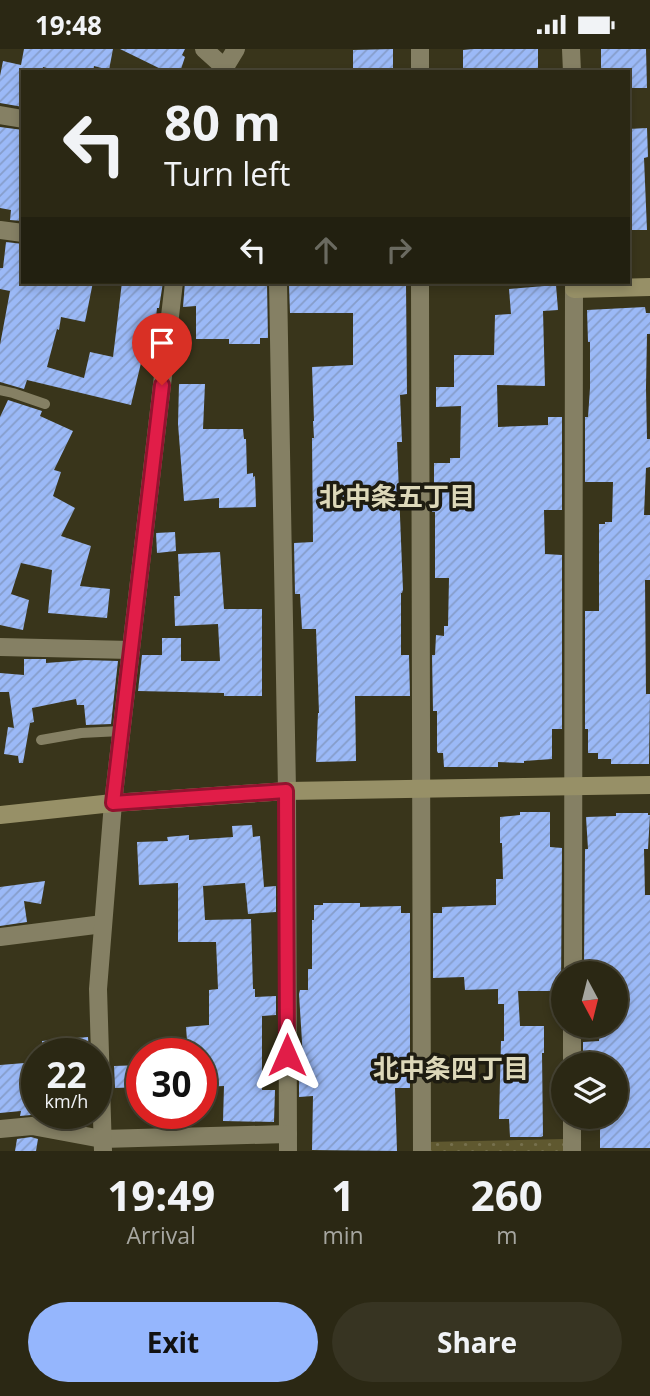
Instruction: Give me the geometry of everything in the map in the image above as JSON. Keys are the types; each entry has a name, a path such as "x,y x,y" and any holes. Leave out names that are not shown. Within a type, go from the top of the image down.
{"street":[{"path":"204,49 223,69 236,49"},
{"path":"420,49 420,70"},
{"path":"571,49 572,70"},
{"path":"0,115 21,119"},
{"path":"0,230 21,233"},
{"path":"103,1145 98,989 103,924 113,803 174,284"},
{"path":"0,1129 32,1126 103,1145 288,1142 278,284"},
{"path":"420,284 422,1151"},
{"path":"573,961 574,285 650,288"},
{"path":"0,647 131,650"},
{"path":"0,815 113,803 286,791 650,785"},
{"path":"0,937 103,924"},
{"path":"572,1129 572,1151"}],"lane":[{"path":"0,390 45,404"},
{"path":"41,740 81,733 121,731"}],"shaded area":[{"path":"565,1139 564,1151 427,1151 426,1142"}],"building":[{"path":"24,49 113,49 109,70 94,66 93,70 54,70 43,67 42,70 21,70 21,107 0,103 3,61 21,65"},
{"path":"120,49 185,49 181,70 163,70"},
{"path":"393,49 393,70 353,70 353,50"},
{"path":"538,49 538,70 463,70 463,50"},
{"path":"601,49 646,49 647,88 630,88 630,70 601,70"},
{"path":"0,127 21,130 21,221 10,220 11,210 0,208"},
{"path":"647,128 648,157 644,158 647,230 630,230 630,129"},
{"path":"6,242 21,244 21,284 93,284 85,322 61,317 47,367 84,378 90,352 113,357 122,284 163,284 153,347 145,346 131,405 27,380 24,389 0,382 0,345 10,291 0,289 0,268 3,268"},
{"path":"185,284 267,284 268,338 260,338 260,344 229,344 229,339 196,339 196,306 183,307"},
{"path":"406,284 407,394 400,395 402,442 397,442 403,590 401,655 409,655 410,696 355,696 356,761 316,762 319,713 316,629 302,629 300,594 295,594 294,543 313,542 312,367 353,365 353,313 290,313 289,285"},
{"path":"556,285 558,310 543,311 545,386 497,385 498,427 548,425 548,417 562,417 562,510 544,510 545,554 562,555 562,729 552,729 552,759 524,763 498,762 498,767 444,767 443,753 437,751 432,655 435,655 436,635 444,636 444,626 448,626 449,578 435,578 435,512 432,512 432,489 434,463 450,463 450,458 460,458 461,406 436,407 436,387 454,387 454,355 494,355 495,315 511,314 509,289"},
{"path":"645,307 646,313 650,313 646,388 650,467 646,468 644,515 650,515 650,580 645,580 646,694 650,694 649,764 611,764 611,759 598,759 598,753 588,753 588,729 585,729 585,611 599,611 599,524 612,522 613,482 585,482 585,417 588,417 590,388 587,310"},
{"path":"179,384 205,384 203,429 243,429 246,439 247,474 253,473 253,477 255,476 256,507 219,508 219,498 184,501 178,424"},
{"path":"8,400 42,411 40,416 73,431 54,470 61,472 53,496 75,508 61,536 91,546 80,586 110,589 107,618 48,613 52,570 21,563 11,594 29,600 23,630 0,625 0,417"},
{"path":"175,532 176,551 157,553 156,533"},
{"path":"220,552 224,609 262,609 262,696 138,691 142,655 162,655 162,638 181,638 181,661 220,661 218,624 175,626 174,596 180,596 178,554"},
{"path":"24,659 46,659 46,663 118,661 111,724 86,725 84,705 77,705 76,699 32,708 34,722 30,723 23,763 19,763 18,756 4,754 8,727 14,728 9,692 0,692 0,673 24,675"},
{"path":"520,812 550,812 550,847 562,848 561,961 551,961 551,991 518,991 520,1026 544,1026 541,1137 510,1137 509,1119 499,1119 504,1004 498,1004 498,989 465,990 464,977 433,978 433,913 442,913 442,907 496,905 496,879 503,879 500,817 520,815"},
{"path":"616,813 650,815 648,849 644,849 645,895 650,895 650,1148 600,1148 600,1129 628,1129 628,1052 583,1052 583,1042 599,1041 599,1038 628,1038 628,961 584,961 585,849 588,849 586,817 616,816"},
{"path":"252,825 253,837 260,836 264,887 276,886 276,912 248,914 245,883 203,886 205,920 251,919 255,997 276,996 276,1015 262,1016 262,1090 275,1090 274,1122 223,1121 224,1086 217,1086 217,1038 187,1038 186,1027 209,1025 209,990 218,989 216,942 178,942 178,883 139,885 137,842 168,841 167,837 189,835 189,840 233,837 232,826"},
{"path":"45,881 41,904 24,901 27,922 0,926 0,887"},
{"path":"360,903 360,907 401,906 401,913 410,913 410,1088 395,1088 397,1151 312,1150 313,1096 299,1097 299,1074 304,1074 299,994 300,990 308,990 308,969 312,969 314,905"},
{"path":"21,1063 21,1111 0,1113 0,1065"},
{"path":"114,1066 126,1066 126,1088 115,1088"},
{"path":"17,1139 38,1139 36,1151 15,1151"}],"district":[{"name":"北中条五丁目","path":"397,496"},
{"name":"北中条四丁目","path":"451,1068"}],"route":[{"path":"162,385 113,803 286,791 287,1055"}]}
